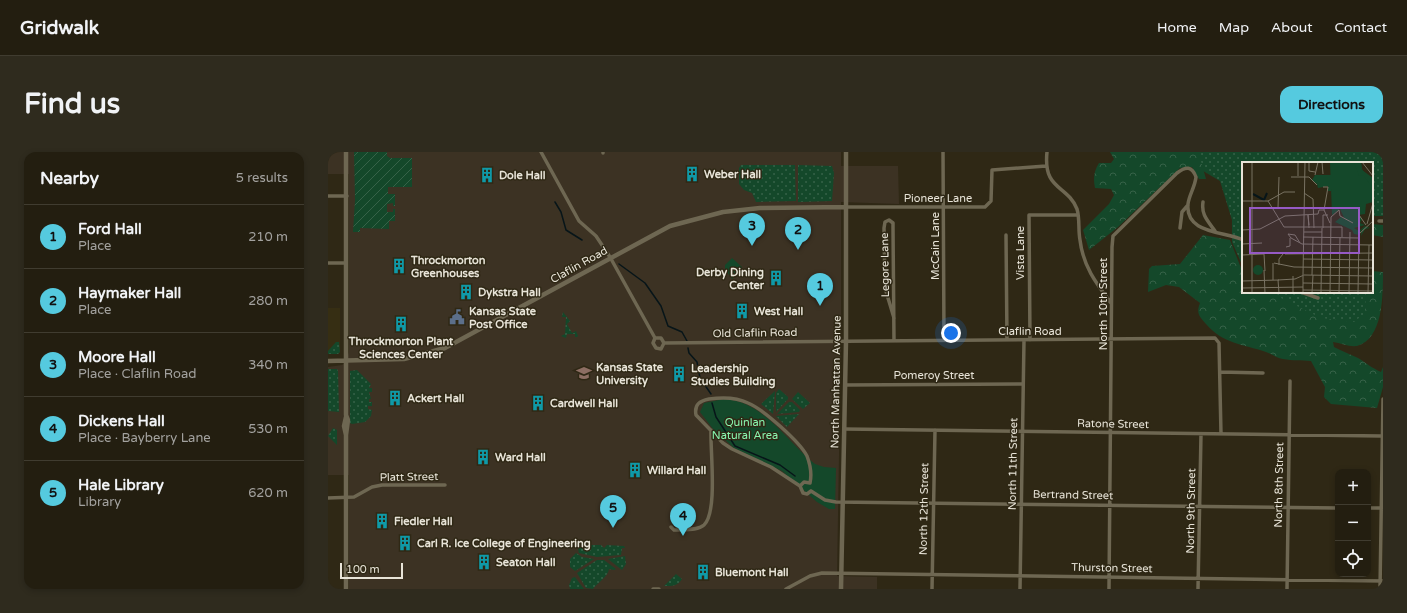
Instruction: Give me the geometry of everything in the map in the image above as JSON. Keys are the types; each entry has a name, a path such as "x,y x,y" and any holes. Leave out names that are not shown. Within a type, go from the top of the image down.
{"street":[{"path":"346,152 346,417 348,420 348,431 346,435 346,589"},
{"path":"541,152 579,221 596,236 610,257 655,338 653,343 656,348 662,348 664,343 662,338 655,338"},
{"name":"North Manhattan Avenue","path":"841,589 846,341 846,152"},
{"name":"McCain Lane","path":"943,152 944,340"},
{"path":"1048,152 1046,166 1050,178 1071,201 1078,215 1082,256 1092,277 1112,304"},
{"name":"Pioneer Lane","path":"846,207 985,207 991,201 991,174 995,168 1046,166"},
{"name":"North 10th Street","path":"1109,589 1113,236 1176,173 1184,168 1192,169 1196,177 1188,205"},
{"path":"328,196 347,196"},
{"path":"1203,202 1202,210 1204,215 1215,231"},
{"path":"1180,228 1182,212 1188,205 1196,225 1201,229 1234,235 1242,239"},
{"name":"Claflin Road","path":"328,362 404,360 445,348 610,257 670,226 723,212 760,208 846,207"},
{"name":"Vista Lane","path":"1030,340 1029,215 1078,215"},
{"name":"Legore Lane","path":"894,318 885,288 884,228 885,222 890,220 893,223 894,318 894,341"},
{"path":"1006,235 1007,340"},
{"path":"328,263 345,263"},
{"path":"1304,293 1318,298"},
{"name":"Claflin Road","path":"846,341 1215,338 1219,343 1220,372"},
{"name":"North 11th Street","path":"1020,589 1024,340"},
{"name":"Old Claflin Road","path":"664,343 846,341"},
{"path":"1220,434 1220,372 1263,373"},
{"name":"North 8th Street","path":"1287,589 1290,381"},
{"name":"Pomeroy Street","path":"845,385 1023,384"},
{"path":"727,397 747,402 758,407 794,441 806,455 811,471 810,483 812,486 812,491 807,494 803,493 800,486 771,467 732,450 711,430 696,415 696,407 702,400 727,397"},
{"path":"1380,589 1382,508 1381,436 1383,399"},
{"name":"Ratone Street","path":"844,429 1381,436"},
{"path":"671,527 674,530 694,529 703,526 710,516 712,480 711,430"},
{"name":"North 12th Street","path":"932,589 934,430"},
{"name":"North 9th Street","path":"1198,589 1201,434"},
{"path":"800,486 804,482 810,483"},
{"name":"Platt Street","path":"328,498 358,496 372,487 382,485 445,485"},
{"name":"Bertrand Street","path":"812,491 828,501 1335,508"},
{"path":"1371,508 1382,508"},
{"name":"Thurston Street","path":"786,589 814,575 841,574 1381,581"},
{"path":"653,589 659,589"}],"shaded area":[{"name":"Kansas State University","path":"328,152 841,152 841,166 898,166 899,204 841,202 841,336 837,576 877,577 877,589 349,589 349,475 328,475 328,367 342,365 346,362 349,352 349,174 328,174"},
{"path":"328,308 340,308 340,352 338,354 328,354"}],"green space":[{"path":"354,152 387,152 387,156 390,158 412,158 412,187 388,187 388,194 395,194 395,206 393,206 393,203 387,204 387,212 393,212 393,209 395,209 395,221 389,221 389,229 360,228 360,232 353,232 355,200"},
{"path":"1110,152 1196,152 1200,158 1206,179 1199,179 1192,167 1180,168 1118,227 1089,250 1083,230 1109,204 1114,195 1111,189 1095,188 1094,184 1095,172 1099,163 1111,163 1114,159"},
{"path":"1119,152 1383,152 1383,216 1373,216 1373,162 1242,162 1242,265 1232,242 1232,220 1220,181 1193,165"},
{"path":"741,165 795,165 796,201 756,202 752,193 744,190 739,184 739,168"},
{"path":"798,165 832,166 834,173 832,201 798,202"},
{"path":"1373,224 1383,225 1383,237 1373,235"},
{"path":"1203,235 1230,240 1242,268 1242,293 1276,293 1281,298 1321,318 1354,322 1365,313 1366,293 1373,293 1373,271 1383,272 1382,304 1377,326 1372,335 1366,342 1357,346 1333,342 1334,347 1358,358 1381,372 1383,367 1383,387 1377,408 1331,404 1324,397 1325,387 1311,361 1281,358 1226,340 1219,336 1200,316 1198,309 1200,303 1179,287 1166,285 1148,292 1149,269 1152,266 1180,264"},
{"path":"732,258 742,267 742,269 732,279 725,269 725,265"},
{"path":"1254,293 1366,293 1366,335 1262,308"},
{"path":"563,312 570,321 567,324 572,333 576,331 577,337 575,337 575,334 567,334 566,338 561,336 565,334 566,317 562,317"},
{"path":"336,342 339,342 340,352 338,354 328,354 328,351"},
{"path":"328,369 337,369 338,371 339,412 328,411"},
{"path":"357,370 371,384 369,388 372,388 372,392 369,392 371,399 369,399 369,402 372,402 372,406 368,406 368,409 372,410 371,416 365,422 352,424 350,423 350,371"},
{"path":"779,389 788,397 788,399 776,412 776,393"},
{"path":"775,391 773,414 761,404"},
{"path":"798,392 810,403 803,409 792,399"},
{"name":"Quinlan Natural Area","path":"724,399 751,407 763,415 815,464 824,467 836,468 835,509 829,509 817,502 782,471 734,448 713,429 700,412 704,403"},
{"path":"789,402 792,402 800,410 799,412 777,414"},
{"path":"799,414 787,427 776,416"},
{"path":"333,428 337,430 337,445 328,436"},
{"path":"584,545 601,545 604,548 607,545 624,546 625,548 622,548 621,555 597,557 579,553 578,549"},
{"path":"576,553 582,557 594,559 575,571 570,567 570,559"},
{"path":"625,556 626,564 622,570 608,559"},
{"path":"597,560 604,560 616,569 609,569 607,575 593,589 586,588 577,573"},
{"path":"676,574 682,579 679,583 664,586"},
{"path":"575,577 584,589 570,589 569,585 572,578"}],"waterway":[{"path":"555,202 561,212 566,230 582,240"},
{"path":"619,264 645,283 661,306 668,326 682,332 687,341"},
{"path":"688,348 689,353 697,362 700,378 711,394"},
{"path":"712,403 716,417 735,446 780,465 795,476"}],"place":[{"name":"Weber Hall","path":"692,174"},
{"name":"Dole Hall","path":"487,175"},
{"name":"Moore Hall","path":"752,246"},
{"name":"Haymaker Hall","path":"798,250"},
{"name":"Throckmorton Greenhouses","path":"399,266"},
{"name":"Derby Dining Center","path":"776,278"},
{"name":"Dykstra Hall","path":"466,292"},
{"name":"Ford Hall","path":"820,306"},
{"name":"West Hall","path":"742,311"},
{"name":"Kansas State Post Office","path":"457,317"},
{"name":"Throckmorton Plant Sciences Center","path":"401,324"},
{"name":"Kansas State University","path":"584,373"},
{"name":"Leadership Studies Building","path":"679,374"},
{"name":"Ackert Hall","path":"395,398"},
{"name":"Cardwell Hall","path":"538,403"},
{"name":"Ward Hall","path":"483,457"},
{"name":"Willard Hall","path":"635,470"},
{"name":"Fiedler Hall","path":"382,521"},
{"name":"Hale Library","path":"613,528"},
{"name":"Dickens Hall","path":"683,536"},
{"name":"Carl R. Ice College of Engineering","path":"405,543"},
{"name":"Seaton Hall","path":"484,562"},
{"name":"Bluemont Hall","path":"703,572"}]}
